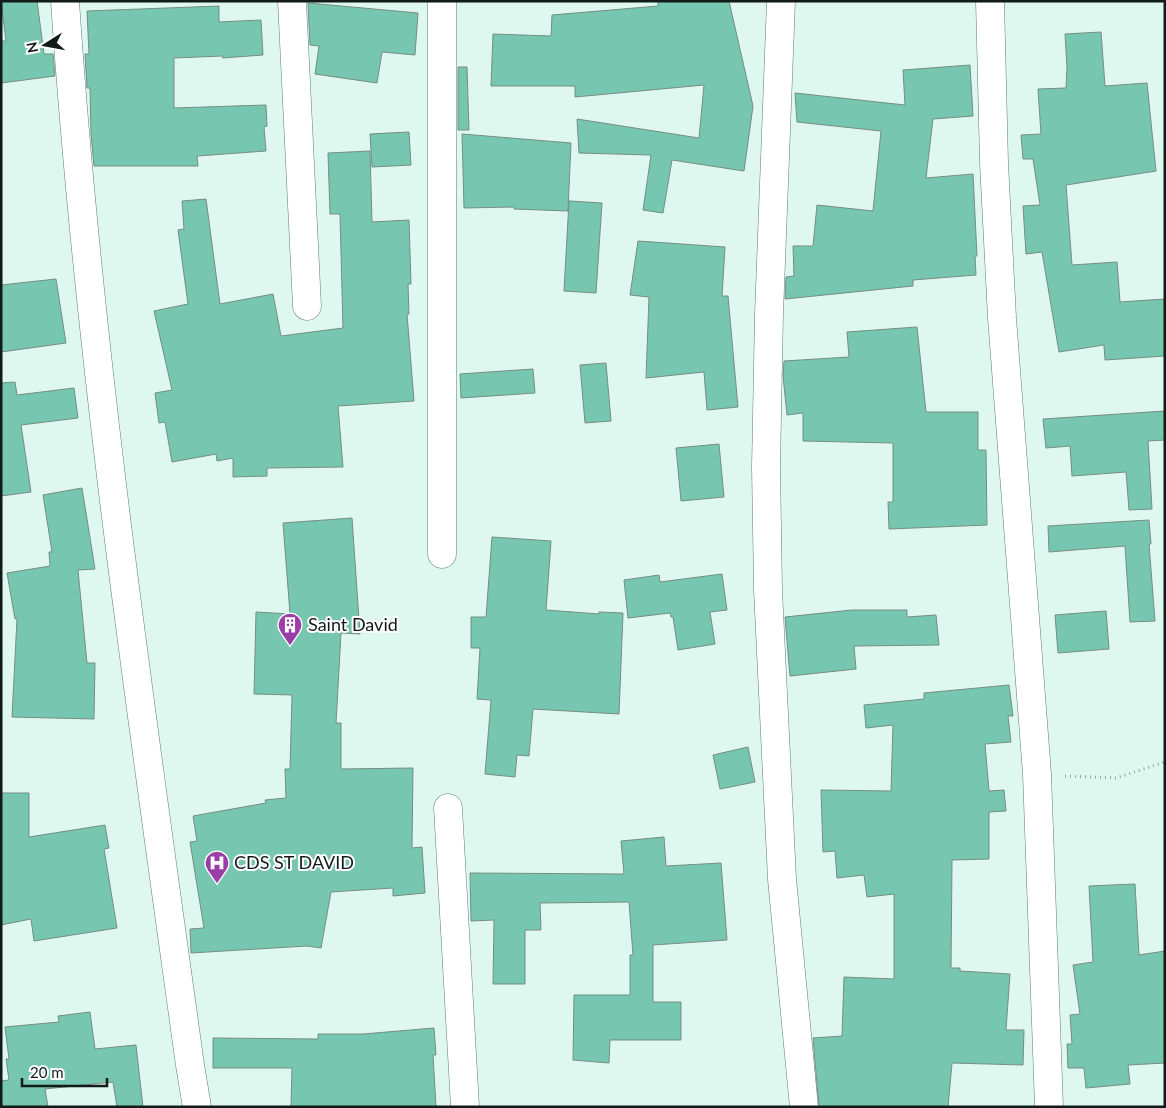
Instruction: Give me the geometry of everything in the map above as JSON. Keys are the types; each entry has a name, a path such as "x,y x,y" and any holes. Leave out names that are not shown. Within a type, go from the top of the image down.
{"street":[{"path":"64,1 85,254 110,477 197,1107"},
{"path":"292,1 307,306"},
{"path":"442,1 442,554"},
{"path":"782,1 769,323 766,467 768,581 782,879 804,1107"},
{"path":"990,1 994,163 1002,318 1037,774 1049,1107"},
{"path":"448,808 465,1107"}],"path":[{"path":"1037,774 1116,778 1165,762"}],"building":[{"path":"1,1 37,1 44,54 53,54 55,76 1,83 1,41 6,41"},
{"path":"658,1 729,1 753,106 744,171 672,160 663,213 643,210 651,155 579,153 577,119 699,138 704,85 575,97 575,86 491,86 493,34 551,36 552,15 658,6"},
{"path":"308,3 418,13 415,55 382,52 377,83 315,74 319,46 310,45"},
{"path":"219,6 219,22 261,20 263,55 223,58 222,56 174,58 174,108 266,105 267,126 264,127 266,151 197,156 198,166 94,166 90,88 87,88 85,54 89,54 87,11"},
{"path":"1101,32 1105,86 1147,83 1156,171 1066,185 1072,265 1117,262 1120,302 1165,299 1165,356 1105,360 1104,345 1059,352 1042,252 1026,254 1023,206 1040,205 1033,159 1023,159 1021,135 1041,134 1038,89 1066,88 1065,34"},
{"path":"970,65 973,116 933,119 926,178 973,174 977,256 975,256 976,275 913,280 913,286 785,299 786,277 794,276 793,246 813,246 817,205 873,211 881,131 797,122 795,93 905,105 903,70"},
{"path":"458,67 467,67 469,130 458,130"},
{"path":"409,132 411,165 372,167 370,134"},
{"path":"462,134 571,143 568,211 514,209 514,207 464,208"},
{"path":"370,151 372,222 409,220 411,284 408,284 409,314 407,314 414,401 338,406 343,467 267,468 267,476 233,477 233,458 217,461 216,454 172,462 165,422 159,423 155,393 172,390 154,311 188,304 178,230 184,229 182,201 206,199 220,304 273,294 281,336 343,328 340,214 330,214 328,153"},
{"path":"569,201 602,203 596,293 564,291"},
{"path":"638,241 725,247 722,296 728,296 738,407 707,410 704,372 646,378 649,297 630,295"},
{"path":"56,279 66,343 1,352 1,285"},
{"path":"917,327 926,412 978,412 978,450 986,450 987,525 889,529 888,502 893,502 893,443 803,441 803,413 787,415 783,376 784,361 849,357 847,332"},
{"path":"606,363 611,421 585,423 580,365"},
{"path":"533,369 535,393 461,398 460,374"},
{"path":"15,382 17,395 74,388 78,418 21,425 31,492 1,496 1,383"},
{"path":"1165,411 1165,440 1148,441 1152,509 1129,510 1126,472 1072,476 1070,446 1046,448 1043,419"},
{"path":"719,444 724,497 681,501 676,448"},
{"path":"82,488 95,569 78,570 87,663 95,663 94,719 12,717 17,619 15,619 7,573 50,566 49,552 52,552 43,495"},
{"path":"352,518 360,634 341,633 336,723 341,723 341,769 413,768 412,848 422,847 425,893 393,896 393,888 331,892 321,948 307,946 191,953 190,929 204,928 190,842 197,841 193,816 266,803 265,800 286,798 285,769 290,769 292,695 254,694 256,612 290,614 283,523"},
{"path":"1149,520 1155,621 1130,622 1125,546 1049,552 1048,526"},
{"path":"492,537 551,541 546,610 599,614 599,612 623,613 619,714 533,709 529,756 517,755 515,777 485,774 491,700 477,699 480,648 471,648 471,617 486,617"},
{"path":"722,574 727,610 710,612 715,644 678,650 673,617 671,617 670,613 628,618 624,580 659,575 660,582"},
{"path":"852,610 907,610 907,617 936,615 939,645 854,646 856,669 790,676 785,617"},
{"path":"1106,611 1109,649 1058,653 1055,615"},
{"path":"1009,685 1013,716 1008,716 1011,742 985,744 989,791 1004,790 1006,811 989,812 989,859 952,860 951,968 960,968 960,971 1010,974 1006,1030 1024,1030 1023,1065 952,1063 948,1107 819,1107 813,1038 842,1036 844,977 894,979 894,894 867,897 864,875 837,878 835,851 823,852 821,790 891,791 893,725 866,728 864,705 924,699 924,693"},
{"path":"748,747 755,782 720,789 713,755"},
{"path":"1,793 29,793 29,837 105,825 109,848 104,849 117,928 34,941 31,919 1,925"},
{"path":"664,837 666,866 721,863 727,940 653,945 653,1002 681,1002 681,1040 610,1040 609,1063 573,1060 574,995 630,995 630,955 633,955 629,902 540,903 541,930 525,930 525,984 493,984 494,920 471,921 470,873 624,874 621,841"},
{"path":"1135,884 1139,955 1165,951 1165,1063 1128,1065 1130,1084 1086,1088 1084,1068 1068,1068 1067,1044 1072,1044 1070,1015 1080,1014 1073,965 1093,962 1089,886"},
{"path":"90,1012 95,1049 136,1045 143,1107 117,1107 113,1082 45,1089 48,1107 1,1107 1,1081 9,1080 6,1059 9,1059 5,1027 59,1022 58,1016"},
{"path":"434,1028 436,1055 433,1055 436,1107 291,1107 292,1068 213,1068 213,1038 318,1039 318,1034 363,1034"}],"place":[{"name":"Saint David","path":"290,646"},
{"name":"CDS ST DAVID","path":"217,884"}]}
